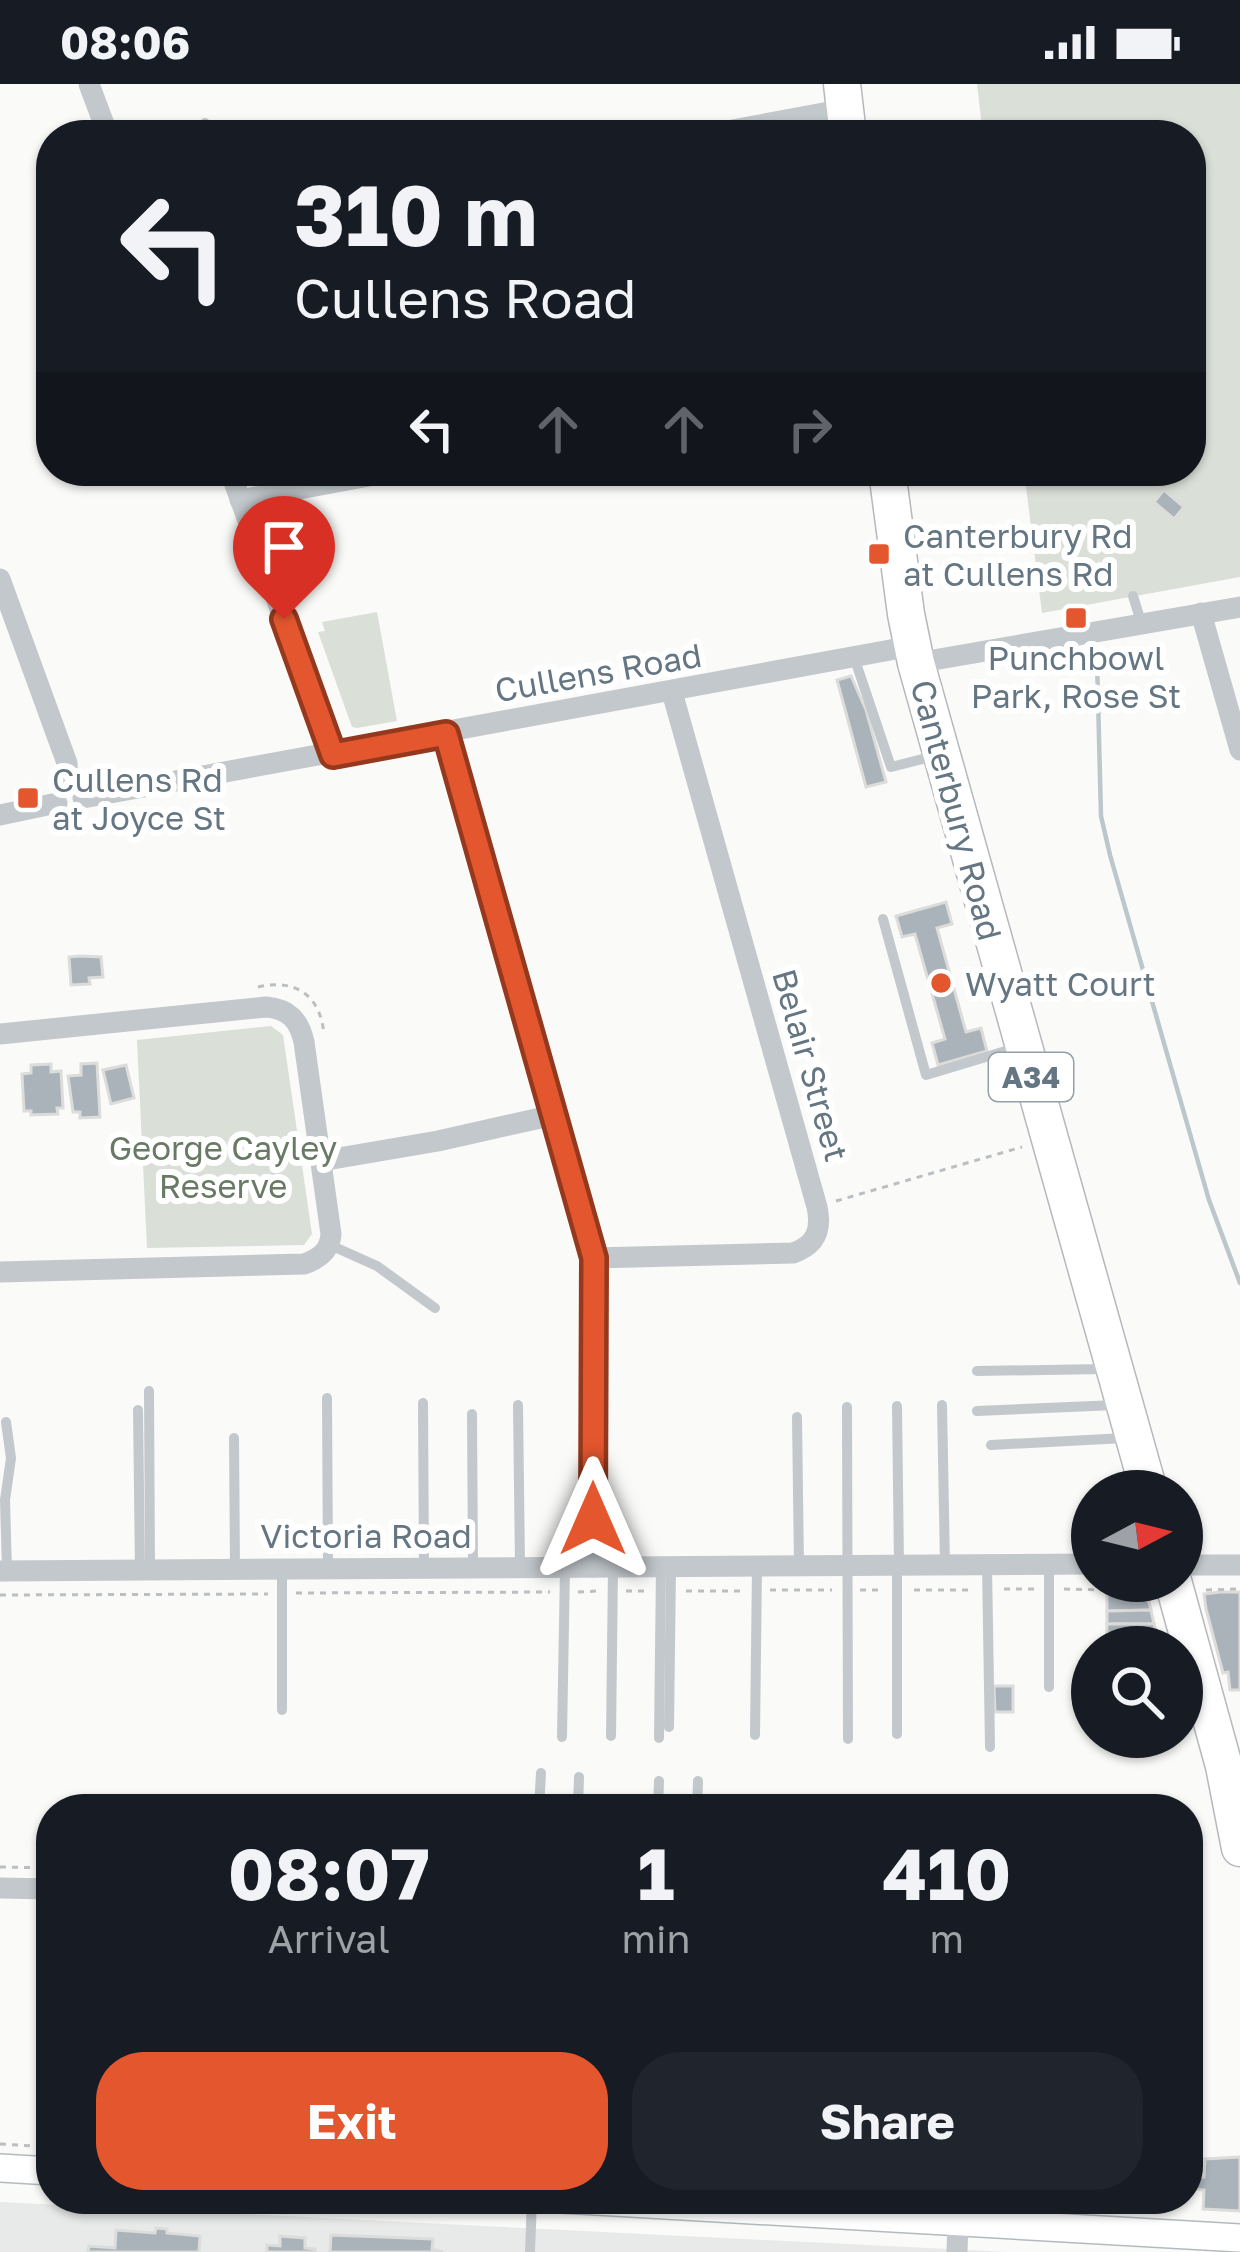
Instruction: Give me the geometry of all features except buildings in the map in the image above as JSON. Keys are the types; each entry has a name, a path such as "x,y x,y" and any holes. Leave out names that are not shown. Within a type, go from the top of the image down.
{"highway":[{"name":"Canterbury Road","path":"889,486 914,655 1143,1470"},
{"path":"1190,1602 1240,1849"}],"main road":[{"path":"0,2168 36,2169"},
{"path":"832,2214 958,2221 1048,2214"},
{"path":"1068,2214 1240,2238"}],"street":[{"path":"89,84 102,120"},
{"path":"786,120 845,109"},
{"path":"235,486 333,755"},
{"path":"240,500 315,486"},
{"path":"0,579 76,790 58,788 57,803 0,815"},
{"name":"Cullens Road","path":"76,790 333,755 854,658 914,655 1142,625 1240,607"},
{"path":"1201,613 1240,750"},
{"name":"Belair Street","path":"594,1258 793,1253 813,1242 818,1232 817,1207 672,692"},
{"path":"446,734 594,1258 603,1567"},
{"path":"0,1034 266,1007 287,1012 302,1029 330,1245 316,1260 290,1266 0,1272"},
{"path":"321,1161 554,1115"},
{"name":"Victoria Road","path":"3,1571 1071,1564"},
{"path":"1203,1565 1240,1565"},
{"path":"0,1888 36,1889"},
{"path":"957,2252 958,2221"}],"lane":[{"path":"1133,596 1142,625"},
{"path":"854,658 891,767 941,754"},
{"path":"883,919 926,1075 1022,1046"},
{"path":"330,1245 376,1266 435,1308"},
{"path":"977,1371 1115,1368"},
{"path":"145,1570 149,1391"},
{"path":"327,1398 328,1569"},
{"path":"423,1403 424,1568"},
{"path":"518,1405 520,1568"},
{"path":"942,1405 945,1565"},
{"path":"848,1406 848,1739"},
{"path":"896,1406 897,1734"},
{"path":"138,1410 145,1570"},
{"path":"977,1411 1130,1422"},
{"path":"472,1414 473,1568"},
{"path":"797,1417 799,1566"},
{"path":"3,1571 11,1459 6,1422"},
{"path":"991,1445 1130,1422"},
{"path":"234,1438 235,1569"},
{"path":"1049,1564 1049,1687"},
{"path":"986,1565 989,1748"},
{"path":"755,1735 757,1566"},
{"path":"562,1737 565,1567"},
{"path":"603,1567 611,1736"},
{"path":"666,1567 669,1727"},
{"path":"659,1738 666,1567"},
{"path":"282,1569 282,1710"},
{"path":"540,1794 541,1773"},
{"path":"578,1794 579,1777"},
{"path":"659,1781 659,1794"},
{"path":"698,1781 698,1794"},
{"path":"530,2252 531,2214"}],"path":[{"path":"240,992 284,984 308,993 321,1014 324,1043"},
{"path":"817,1207 1029,1145"},
{"path":"1203,1587 1240,1588"},
{"path":"0,1867 36,1868"},
{"path":"0,2144 36,2146"}],"shaded area":[{"path":"0,2202 36,2204 36,2214 242,2214 1008,2252 0,2252"}],"green space":[{"path":"977,84 1240,84 1240,577 1042,613 1026,486 1206,486 1206,120 981,120"},
{"path":"377,612 397,721 357,728 352,727 318,632 325,631 322,622"},
{"name":"George Cayley Reserve","path":"271,1026 283,1035 312,1234 304,1245 147,1248 137,1040"}],"waterway":[{"path":"1097,659 1101,816 1209,1200 1240,1283"}],"place":[{"name":"Canterbury Rd at Cullens Rd","path":"879,554"},
{"name":"Punchbowl Park, Rose St","path":"1076,618"},
{"name":"Cullens Rd at Joyce St","path":"28,798"},
{"name":"Wyatt Court","path":"941,983"}],"route":[{"path":"284,619 333,755 446,734 594,1258 593,1519"}]}
